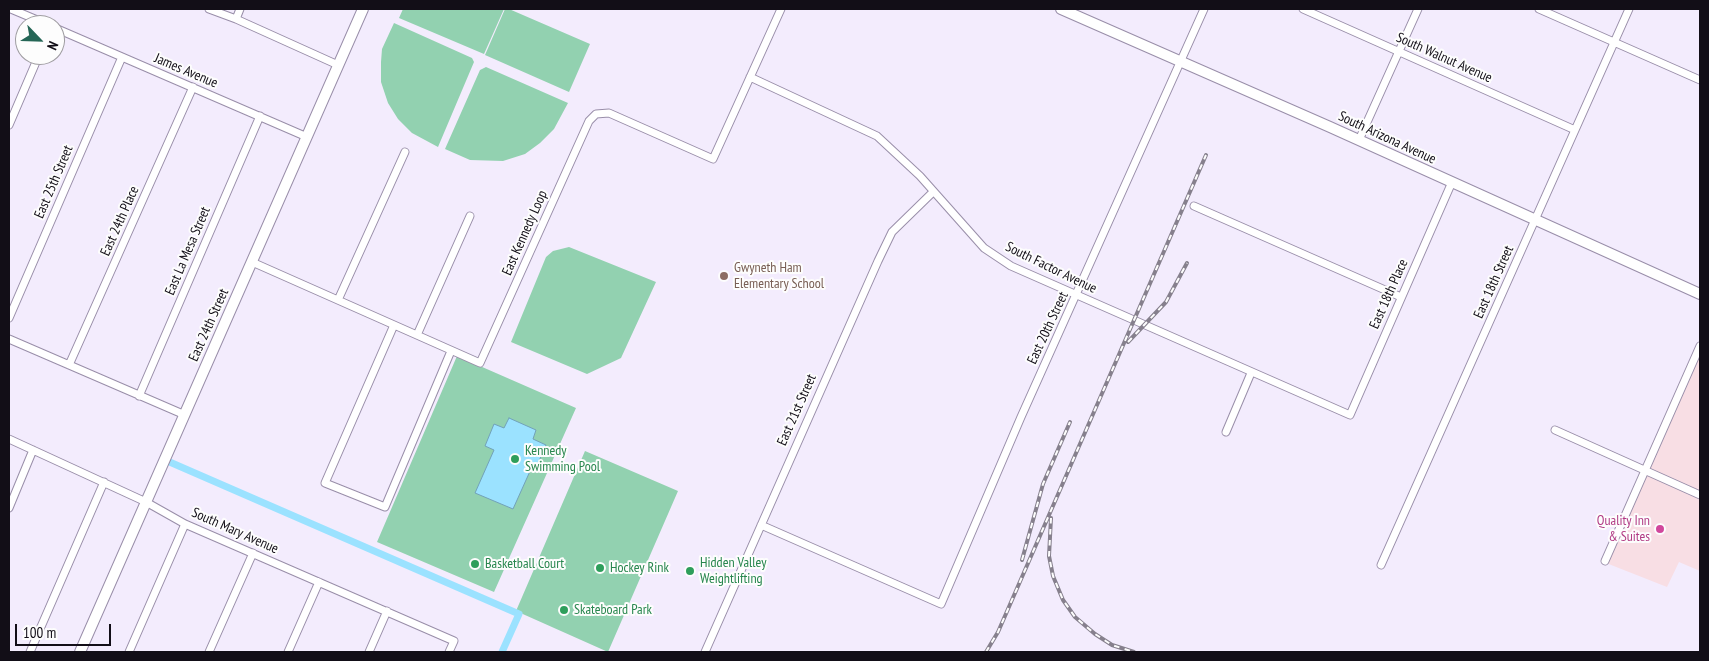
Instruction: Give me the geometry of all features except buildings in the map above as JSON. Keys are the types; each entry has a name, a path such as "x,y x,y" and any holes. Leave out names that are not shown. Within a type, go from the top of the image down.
{"main road":[{"name":"East 24th Street","path":"80,652 362,9"},
{"name":"South Arizona Avenue","path":"1061,9 1359,140 1700,294"}],"street":[{"path":"11,9 25,15"},
{"path":"209,9 236,19 338,65"},
{"path":"236,19 240,9"},
{"path":"750,77 781,9"},
{"name":"East 20th Street","path":"761,525 942,604 1022,417 1204,9"},
{"name":"South Walnut Avenue","path":"1303,9 1575,130"},
{"path":"1359,140 1418,9"},
{"path":"1539,9 1700,80"},
{"name":"East 18th Street","path":"1381,566 1629,9"},
{"name":"James Avenue","path":"65,32 307,137"},
{"name":"East 25th Street","path":"9,318 122,56"},
{"path":"9,125 35,65"},
{"name":"East Kennedy Loop","path":"452,351 480,363 589,121 596,114 609,112 713,159 750,77"},
{"name":"South Factor Avenue","path":"750,77 877,136 920,176 984,248 1011,266 1350,415"},
{"name":"East 24th Place","path":"69,366 193,87"},
{"name":"East La Mesa Street","path":"139,396 260,116"},
{"path":"338,300 405,152"},
{"name":"East 18th Place","path":"1350,415 1452,182"},
{"name":"East 21st Street","path":"705,652 885,246 892,232 933,192"},
{"path":"1194,206 1401,297"},
{"path":"417,335 470,216"},
{"path":"252,262 417,335 452,351 385,508 325,482 394,325"},
{"path":"9,339 184,415"},
{"path":"1605,561 1700,346"},
{"path":"1226,432 1251,373"},
{"path":"1555,430 1700,495"},
{"name":"South Mary Avenue","path":"9,439 146,502 185,524 454,641 449,652"},
{"path":"9,508 33,450"},
{"path":"30,652 104,482"},
{"path":"129,652 185,524"},
{"path":"209,652 253,553"},
{"path":"288,652 319,582"},
{"path":"370,652 387,611"}],"shaded area":[{"path":"1700,345 1700,571 1679,562 1667,587 1601,561 1645,470"}],"green space":[{"path":"403,9 504,9 484,54 399,18"},
{"path":"505,9 509,9 590,44 569,92 485,55"},
{"path":"394,23 472,58 474,62 438,147 412,133 398,119 388,103 381,82 381,62 382,49"},
{"path":"486,67 568,103 554,129 540,143 525,154 503,161 470,160 445,149 480,70"},
{"path":"569,247 656,282 621,358 587,374 511,342 546,257 553,251"},
{"path":"457,356 576,408 494,592 377,542"},
{"path":"585,451 678,491 608,652 516,611"}],"water":[{"name":"Kennedy Swimming Pool","path":"509,418 536,430 533,439 546,445 535,470 531,469 513,509 475,493 494,450 485,446 494,424 504,428"}],"waterway":[{"path":"165,460 519,614 502,652"}],"railway":[{"path":"986,652 998,632 1206,155"},
{"path":"1128,342 1166,302 1187,263"},
{"path":"1022,560 1043,484 1070,422"},
{"path":"1051,518 1049,556 1053,576 1063,600 1075,617 1095,634 1112,645 1134,652"}],"place":[{"name":"Gwyneth Ham Elementary School","path":"724,276"},
{"name":"Kennedy Swimming Pool","path":"515,459"},
{"name":"Quality Inn & Suites","path":"1660,529"},
{"name":"Basketball Court","path":"475,564"},
{"name":"Hockey Rink","path":"600,568"},
{"name":"Hidden Valley Weightlifting","path":"690,571"},
{"name":"Skateboard Park","path":"564,610"}]}
